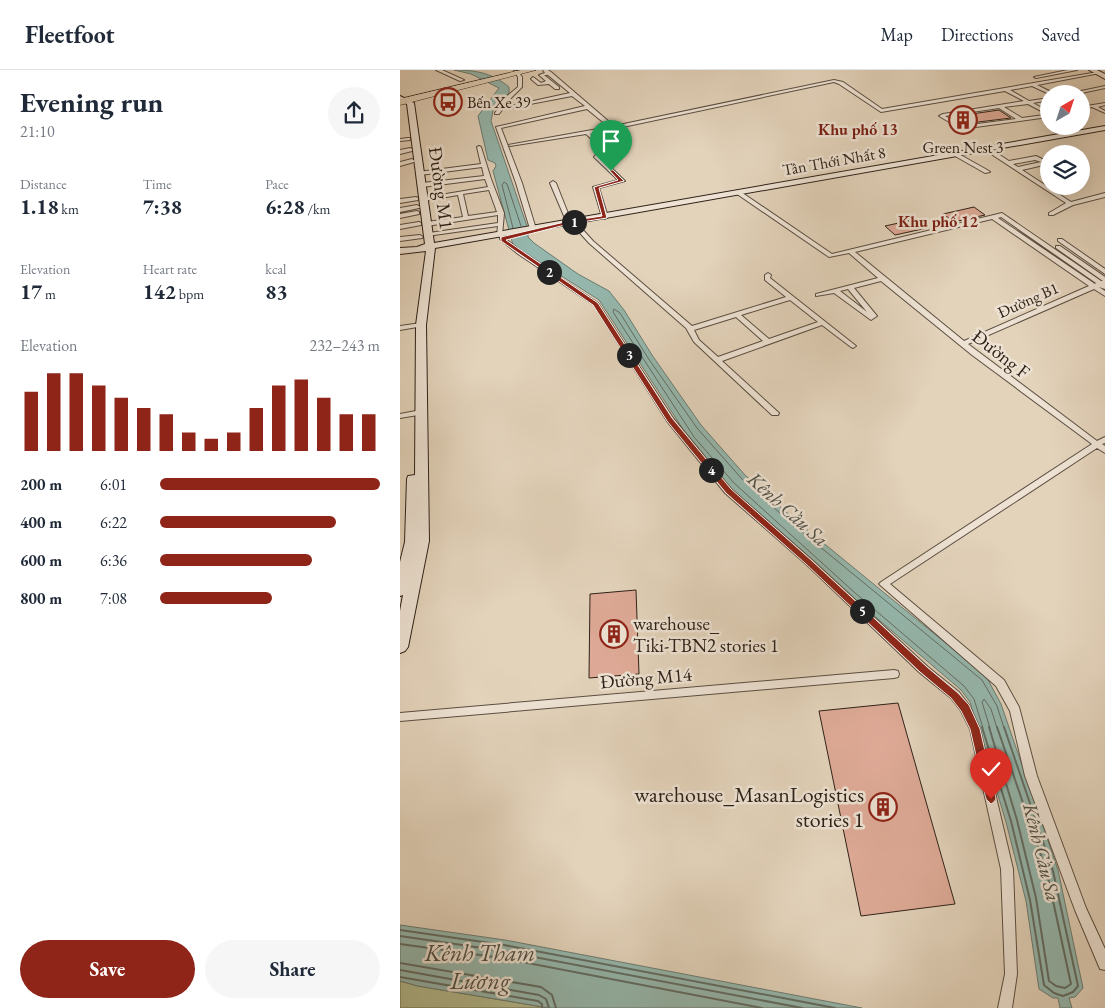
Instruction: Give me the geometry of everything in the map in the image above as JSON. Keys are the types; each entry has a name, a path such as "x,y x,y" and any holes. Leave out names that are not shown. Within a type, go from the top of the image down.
{"highway":[{"path":"401,100 469,80 499,74 518,71 532,74"},
{"path":"401,100 485,82 499,74"}],"street":[{"path":"438,70 469,80"},
{"path":"1025,79 1075,70"},
{"path":"497,113 508,98 520,87 518,71"},
{"path":"557,88 541,75 547,72 613,128"},
{"path":"510,145 613,128 834,82 841,83 881,111 1100,72"},
{"path":"532,74 540,84 550,82"},
{"path":"962,91 1016,81"},
{"path":"1032,84 1040,90"},
{"path":"1090,90 1105,87"},
{"path":"1005,89 1040,108"},
{"path":"506,108 573,94"},
{"path":"1040,98 1029,102 941,116 961,128 1040,117"},
{"name":"Đường M1","path":"400,647 411,542 418,413 417,325 422,230 422,185 420,173 408,149 410,102 401,100"},
{"name":"Đường M1","path":"401,100 406,108 408,149 422,230"},
{"path":"1090,106 1105,104"},
{"path":"999,106 1020,119"},
{"path":"1093,106 1104,112"},
{"path":"534,231 519,183 498,127 588,107"},
{"name":"Tân Thới Nhất 8","path":"400,251 422,230 501,236 1105,128"},
{"path":"587,133 602,146 603,150 597,157 622,181 596,187 605,217"},
{"path":"479,147 500,213 501,236 520,254 596,304 670,420 728,491 808,562 924,670 955,695 965,708 975,729 1007,869 1011,974 1005,1008"},
{"path":"400,164 408,149"},
{"path":"988,149 1071,204"},
{"path":"957,155 988,172"},
{"path":"1008,163 1037,158 1046,163 1018,169"},
{"path":"420,173 484,164"},
{"path":"422,185 488,177"},
{"path":"553,182 571,222 690,329 696,341 775,413"},
{"path":"422,230 460,193 492,188"},
{"path":"460,193 466,218"},
{"path":"740,193 830,256 1002,215 1101,284"},
{"path":"1051,214 1057,209 1071,204 1105,195"},
{"path":"400,201 422,230"},
{"path":"400,210 422,230"},
{"path":"400,240 422,230 466,218 500,213"},
{"path":"400,216 422,230"},
{"path":"993,216 1101,284"},
{"path":"400,227 422,230 501,224"},
{"path":"1060,240 1105,272"},
{"path":"1052,243 1101,284 1105,294"},
{"name":"Đường F","path":"850,251 881,279 1030,397 1102,444"},
{"path":"768,275 767,280 853,346"},
{"path":"818,295 881,279"},
{"name":"Đường B1","path":"963,344 1101,284"},
{"path":"835,291 871,318 874,316 850,287"},
{"path":"690,329 791,298"},
{"path":"737,315 768,342"},
{"path":"717,360 821,323"},
{"path":"400,328 417,325"},
{"path":"400,416 418,413"},
{"path":"1102,444 884,584 1000,683 1015,710 1031,776 1081,910 1105,964"},
{"name":"Đường M1","path":"400,592 411,542"},
{"name":"Đường M14","path":"400,717 894,674"}],"green space":[{"path":"400,981 418,986 549,1008 400,1008"}],"water":[{"name":"Kênh Cầu Sa","path":"454,70 490,75 509,87 509,94 493,111 491,121 528,229 528,237 578,274 609,291 624,310 652,355 701,425 745,475 794,519 986,676 1001,704 1058,870 1083,988 1075,997 1069,998 1072,1008 1060,1008 1058,998 1053,998 1039,989 1026,901 1006,822 970,702 961,690 851,596 730,487 690,440 599,300 513,245 493,171 496,166 495,163 488,160 478,116 499,88 471,74"},
{"name":"Kênh Tham Lương","path":"400,925 505,940 862,1008 549,1008 418,986 400,981"}],"building":[{"path":"999,110 1011,118 962,124 951,117"},
{"path":"974,207 985,215 954,222 943,214"},
{"path":"917,219 927,228 895,235 885,226"},
{"name":"warehouse_ Tiki-TBN2 stories 1","path":"636,590 639,674 589,678 590,594"},
{"name":"warehouse_MasanLogistics stories 1","path":"898,703 955,904 861,916 819,711"}],"place":[{"name":"Bến Xe 39","path":"448,102"},
{"name":"Green Nest 3","path":"963,120"},
{"name":"warehouse_ Tiki-TBN2 stories 1","path":"614,634"},
{"name":"warehouse_MasanLogistics stories 1","path":"883,807"}],"district":[{"name":"Khu phố 13","path":"858,129"},
{"name":"Khu phố 12","path":"938,221"}],"route":[{"path":"611,171 622,181 596,187 605,217 569,222 564,225 502,238 520,254 596,304 670,420 728,491 808,562 924,670 955,695 965,708 975,729 991,799"}]}
